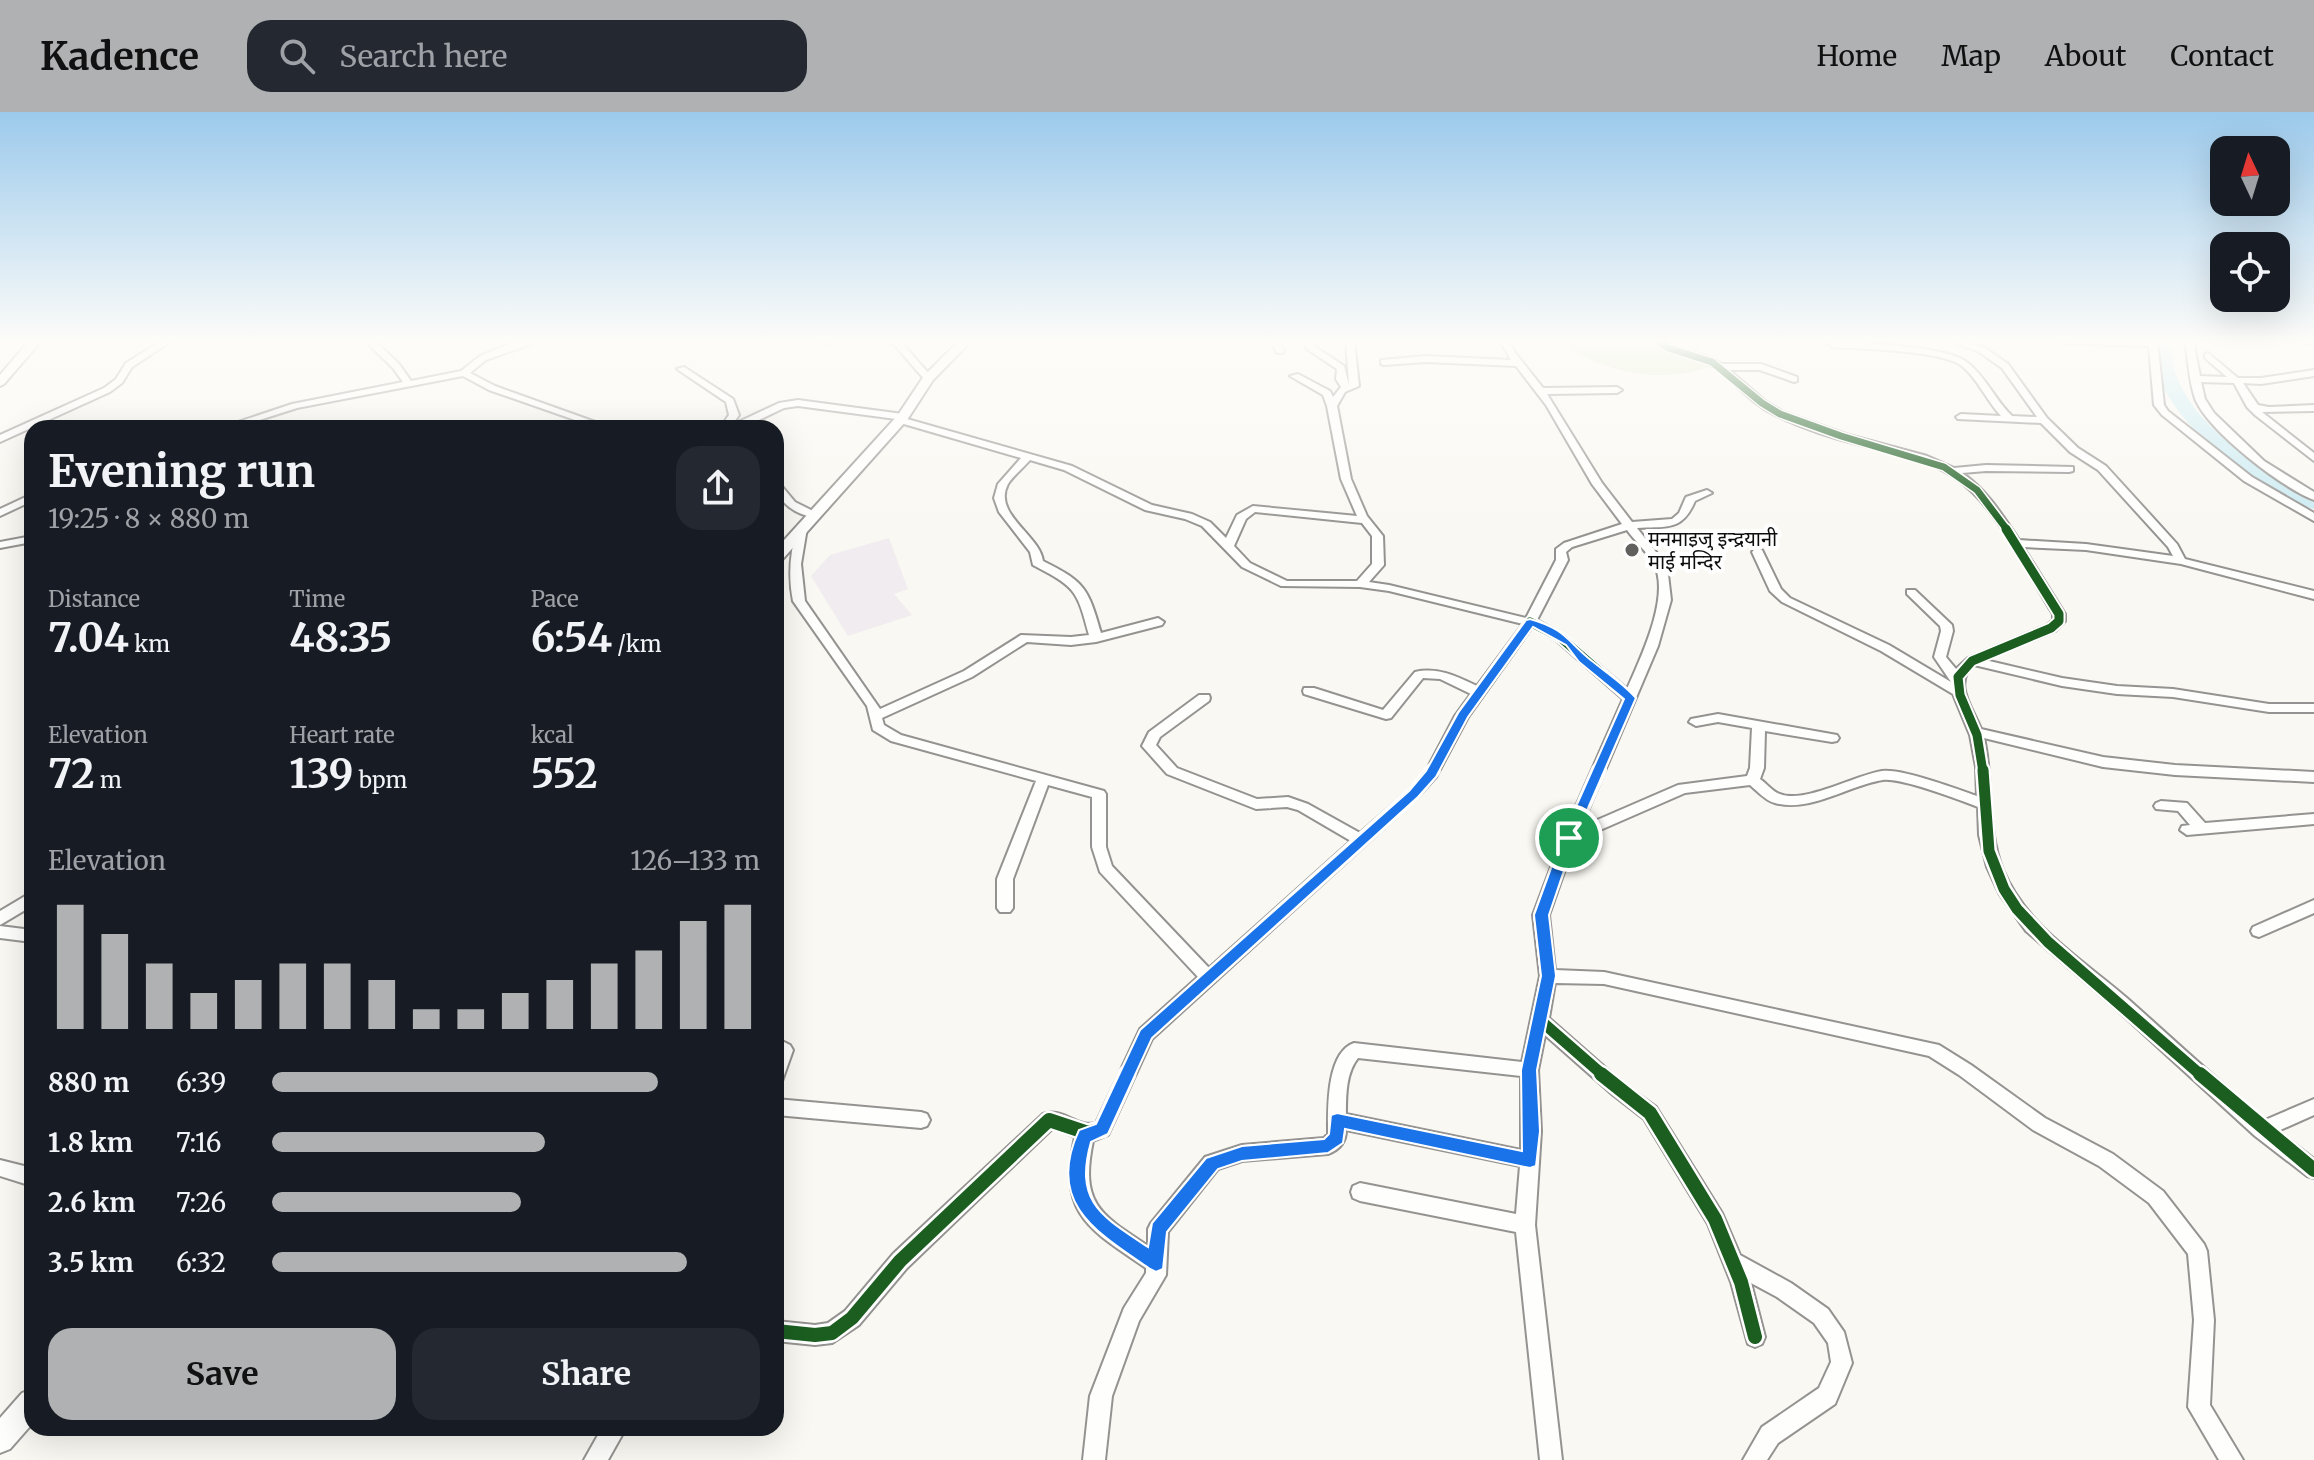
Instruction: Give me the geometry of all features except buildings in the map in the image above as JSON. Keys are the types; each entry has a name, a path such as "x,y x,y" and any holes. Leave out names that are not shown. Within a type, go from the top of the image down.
{"street":[{"path":"41,420 79,403"},
{"path":"250,420 312,403"},
{"path":"535,403 584,420"},
{"path":"751,420 782,405 798,403 902,418 1026,458 1068,468 1149,508 1188,516 1206,524 1246,565 1285,584 1360,584 1389,588 1548,628 1570,643 1583,660 1630,698"},
{"path":"784,549 902,418 912,403"},
{"path":"1331,403 1346,479 1365,520 1377,536 1378,565 1360,584"},
{"path":"1547,403 1597,484 1661,566 1665,600 1652,646 1569,838 1541,915 1548,976 1529,1070 1532,1131 1525,1225 1551,1460"},
{"path":"1760,403 1777,413 1842,437 1925,458 1952,471 1976,489 2015,543 2059,614 2059,621 2051,628 1962,667 1956,685"},
{"path":"1996,403 2009,418"},
{"path":"2032,403 2074,450 2102,468 2173,546 2181,561"},
{"path":"2159,403 2165,413 2248,479 2314,518"},
{"path":"2203,403 2218,423 2260,463 2314,497"},
{"path":"2250,403 2314,458"},
{"path":"2252,407 2269,410 2314,408"},
{"path":"1961,417 2044,420"},
{"path":"0,439 24,428"},
{"path":"1026,458 1003,484 999,498 1004,512 1032,545 1037,563 1070,577 1082,589 1096,638"},
{"path":"1952,471 1986,468 2069,469"},
{"path":"784,1332 815,1335 832,1333 852,1318 900,1261 1049,1120 1061,1121 1085,1135 1093,1135 1102,1129 1146,1034 1431,774 1462,716 1530,622 1562,560 1560,551 1568,545 1630,525 1675,522 1684,514 1690,499 1707,493"},
{"path":"784,496 791,504 813,515"},
{"path":"0,513 24,501"},
{"path":"1228,546 1241,517 1253,509 1365,520"},
{"path":"802,528 794,557 794,584 799,601 873,706 878,727 885,734 1099,794 1099,847 1105,868 1209,978"},
{"path":"0,545 24,540"},
{"path":"2015,543 2086,547 2181,561 2314,595"},
{"path":"1758,552 1776,591 1786,600 1956,685"},
{"path":"1911,592 1946,625 1940,657 1977,732 1984,765 1985,804 1994,866 2015,910 2045,942 2107,991 2261,1130 2314,1170"},
{"path":"875,716 968,674 1025,638 1071,641 1096,638 1158,622"},
{"path":"1972,661 2117,690 2173,693 2269,708 2314,708"},
{"path":"1309,691 1386,715 1419,675 1441,674 1480,693"},
{"path":"1204,698 1154,735 1149,746 1172,771 1256,804 1288,802 1303,807 1361,840"},
{"path":"1696,722 1718,718 1832,738"},
{"path":"1753,780 1757,768 1759,726"},
{"path":"1977,732 2103,762 2175,770 2314,777"},
{"path":"1569,838 1683,788 1753,780 1776,799 1795,800 1833,792 1884,775 1935,786 1985,804"},
{"path":"1005,908 1005,879 1011,859 1044,778"},
{"path":"2161,806 2182,806 2194,829 2314,819"},
{"path":"0,919 24,903"},
{"path":"2259,931 2314,906"},
{"path":"0,932 24,935"},
{"path":"1548,976 1604,978 1933,1050 2039,1124 2106,1160 2156,1197 2197,1251 2204,1320 2199,1407 2232,1460"},
{"path":"1540,1020 1619,1090 1650,1113 1715,1219 1741,1282 1755,1337"},
{"path":"1094,1460 1101,1396 1131,1315 1156,1275 1158,1229 1212,1163 1242,1153 1328,1146 1337,1137 1344,1063 1354,1050 1529,1070"},
{"path":"2261,1130 2314,1107"},
{"path":"784,1108 921,1120"},
{"path":"1337,1120 1530,1160"},
{"path":"1085,1135 1076,1165 1077,1188 1087,1209 1110,1231 1156,1263"},
{"path":"0,1168 24,1175"},
{"path":"1360,1192 1525,1225"},
{"path":"1731,1261 1784,1290 1821,1316 1837,1339 1842,1363 1827,1396 1770,1435 1754,1460"},
{"path":"0,1439 24,1412"},
{"path":"595,1460 610,1436"}],"shaded area":[{"path":"889,538 908,589 894,594 912,615 848,636 811,576 830,555"}],"waterway":[{"path":"2182,403 2196,421 2232,454 2314,503"}],"cycle path":[{"path":"1762,403 1780,414 1816,428 1923,458 1944,467 1964,479 1989,505 2059,614 2059,621 2051,628 1972,661 1958,677 1957,686 1981,751 1989,851 2004,889 2017,909 2048,942 2240,1110 2314,1170"},
{"path":"784,1332 815,1335 832,1333 852,1318 900,1261 1049,1120 1057,1120 1082,1132 1095,1133 1102,1129 1146,1034 1413,794 1431,774 1462,716 1530,622 1561,638 1630,698 1569,838 1541,915 1548,976 1540,1020 1619,1090 1650,1113 1715,1219 1741,1282 1755,1337"}],"place":[{"name":"मनमाइजु इन्द्रयानी माई मन्दिर","path":"1632,550"}],"route":[{"path":"1530,622 1548,628 1570,643 1583,660 1630,698 1569,838 1541,915 1548,976 1529,1070 1530,1160 1337,1120 1337,1137 1328,1146 1242,1153 1212,1163 1158,1229 1156,1263 1110,1231 1087,1209 1077,1188 1076,1165 1085,1135 1093,1135 1102,1129 1146,1034 1413,794 1431,774 1462,716 1530,622"}]}
